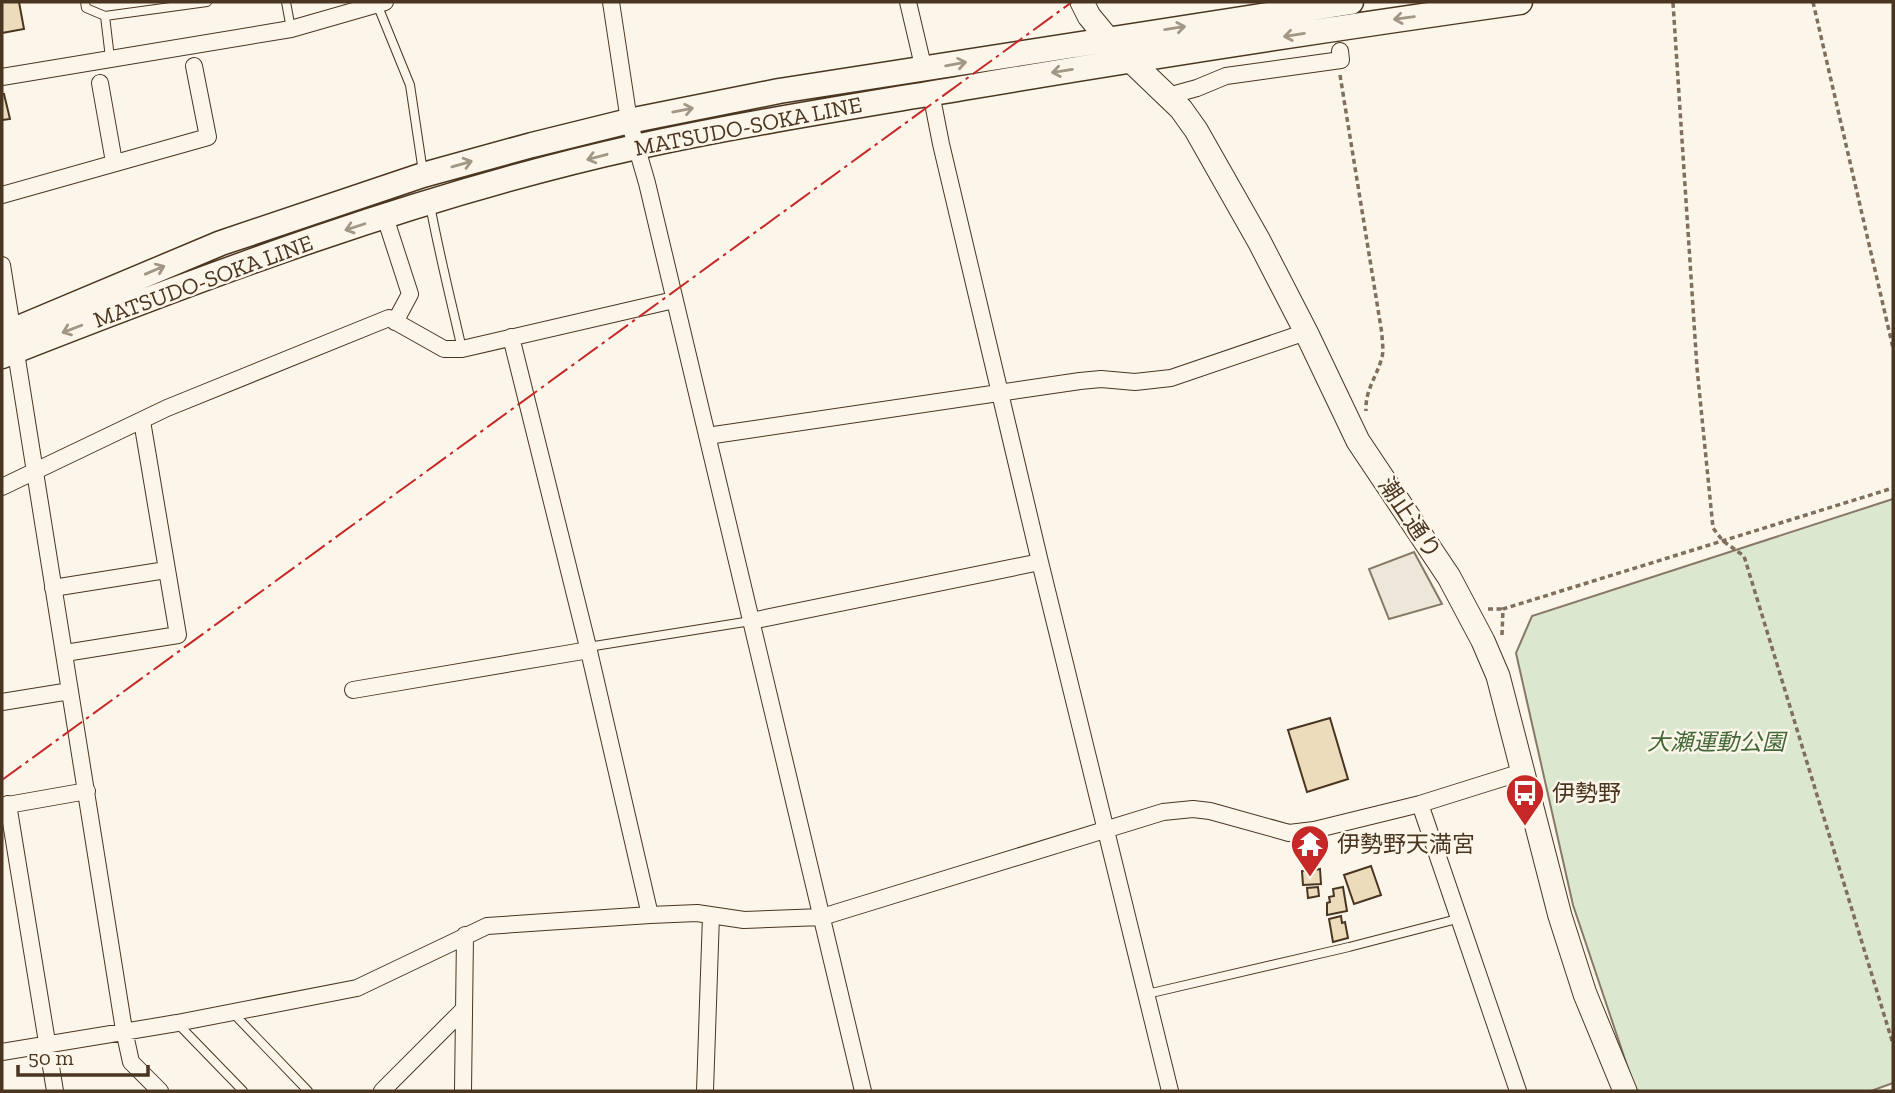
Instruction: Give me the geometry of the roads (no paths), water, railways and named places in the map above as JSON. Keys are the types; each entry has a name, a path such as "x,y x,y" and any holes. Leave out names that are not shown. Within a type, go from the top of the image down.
{"main road":[{"name":"MATSUDO-SOKA LINE","path":"8,343 220,243 424,175 532,145 629,121 779,91 1351,2"},
{"name":"MATSUDO-SOKA LINE","path":"8,343 430,202 635,147 790,116 1129,60 1520,2"}],"street":[{"path":"2,77 291,29 380,2"},
{"path":"611,2 635,147 647,183 863,1091"},
{"path":"908,2 924,70"},
{"name":"潮止通り","path":"1082,2 1089,16 1108,39 1181,109 1196,130 1259,241 1358,441 1449,577 1483,641 1498,676 1560,916 1580,981 1625,1091"},
{"path":"1168,96 1226,76 1341,55"},
{"path":"2,195 208,137 194,66"},
{"path":"100,83 114,162"},
{"path":"931,93 1040,562 1170,1091"},
{"path":"385,217 410,294 395,322"},
{"path":"2,265 8,343 34,472 65,653 124,1030 131,1062 160,1091"},
{"path":"2,487 142,421 389,318 444,349 462,349 674,300"},
{"path":"707,436 1101,379 1135,383 1171,378 1306,332"},
{"path":"511,337 589,648 650,915"},
{"path":"65,653 178,635 142,421"},
{"path":"751,621 1040,562"},
{"path":"53,588 166,570"},
{"path":"354,690 589,648"},
{"path":"2,702 70,691"},
{"path":"2,1052 177,1023 357,988 487,926 696,913 744,920 822,917 1163,812 1193,809 1210,811 1289,833 1314,830 1420,804 1522,772"},
{"path":"55,1091 5,805 87,791"},
{"path":"1420,804 1457,919 1518,1091"},
{"path":"705,1091 711,915"},
{"path":"463,1091 465,935"},
{"path":"382,1091 464,1009"}],"lane":[{"path":"85,2 86,8 105,16 207,2"},
{"path":"286,2 291,29"},
{"path":"380,2 410,85 424,175"},
{"path":"105,16 110,58"},
{"path":"430,202 441,266 449,288 462,349"},
{"path":"589,648 751,621"},
{"path":"1146,994 1457,919"},
{"path":"232,1012 308,1091"},
{"path":"177,1023 243,1091"}],"place":[{"name":"伊勢野","path":"1525,827"},
{"name":"伊勢野天満宮","path":"1310,878"}],"park label":[{"name":"大瀬運動公園","path":"1716,742"}]}
